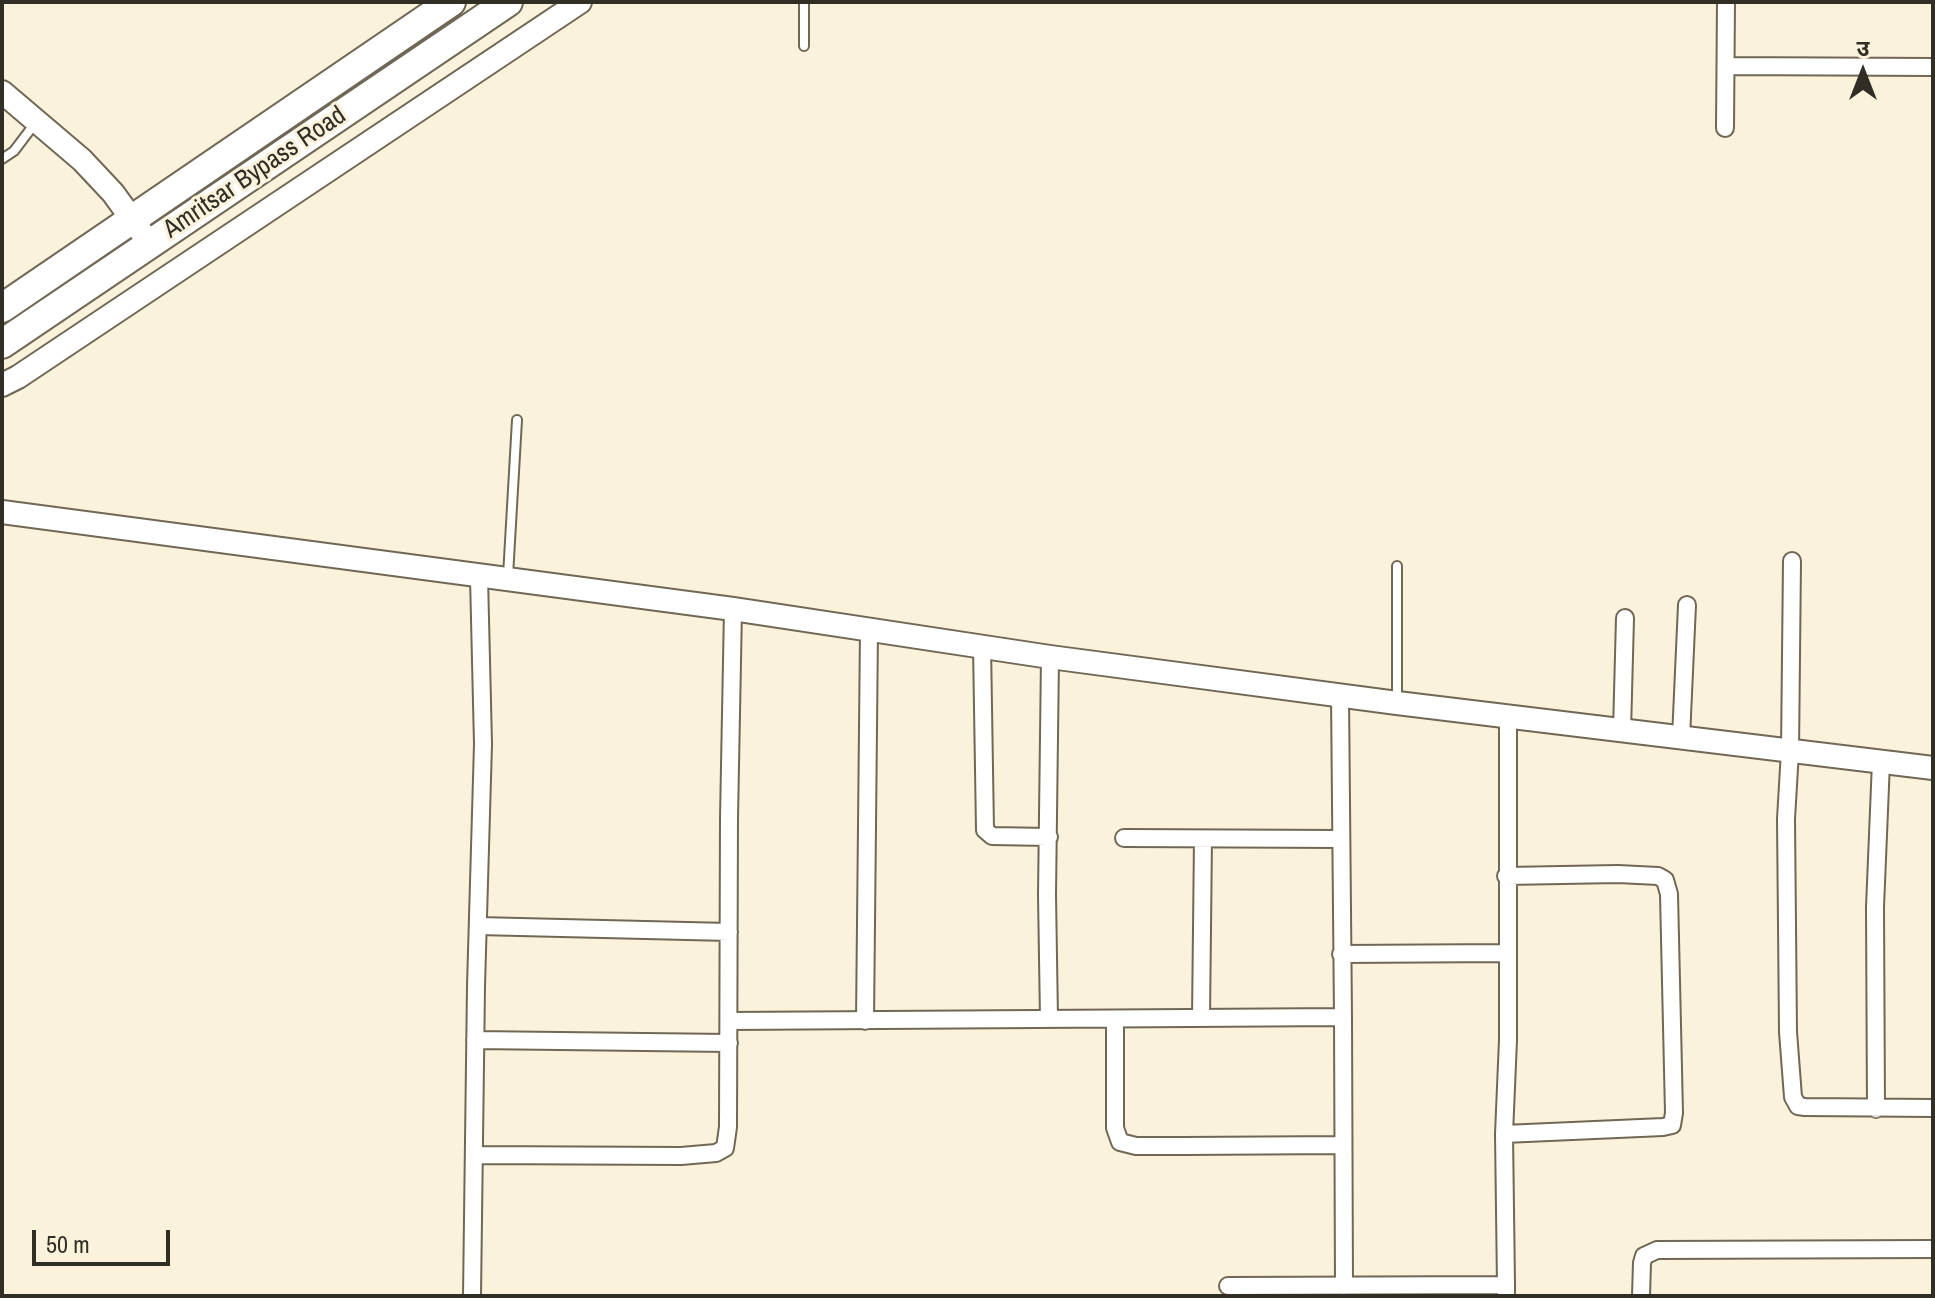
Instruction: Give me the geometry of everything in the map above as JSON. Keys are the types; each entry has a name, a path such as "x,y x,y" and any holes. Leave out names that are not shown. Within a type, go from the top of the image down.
{"highway":[{"name":"Amritsar Bypass Road","path":"2,308 451,2"},
{"name":"Amritsar Bypass Road","path":"2,344 508,2"}],"street":[{"path":"2,385 580,2"},
{"path":"1725,128 1726,2"},
{"path":"1726,66 1933,67"},
{"path":"2,92 82,160 113,193 150,244"},
{"path":"2,512 733,609 1050,657 1508,717 1933,768"},
{"path":"1792,561 1790,751 1786,819 1788,1032 1793,1097 1798,1106 1805,1107 1933,1108"},
{"path":"472,1296 483,758 479,577"},
{"path":"1681,738 1687,605"},
{"path":"474,1155 681,1156 722,1151 727,1141 733,609"},
{"path":"1622,731 1625,618"},
{"path":"865,1021 869,630"},
{"path":"982,646 985,830 992,836 1049,837"},
{"path":"1049,1019 1050,657"},
{"path":"1340,695 1344,1286"},
{"path":"1228,1286 1506,1291 1504,1134 1508,1040 1508,717"},
{"path":"1876,1109 1875,907 1881,762"},
{"path":"1124,838 1340,839"},
{"path":"1201,1018 1203,839"},
{"path":"1504,1134 1663,1127 1672,1125 1674,1113 1669,888 1665,880 1658,876 1618,874 1506,876"},
{"path":"478,926 729,932"},
{"path":"1341,954 1507,953"},
{"path":"729,1021 1343,1017"},
{"path":"1115,1020 1115,1128 1120,1142 1136,1146 1343,1145"},
{"path":"475,1040 729,1043"},
{"path":"1641,1296 1644,1256 1657,1250 1933,1249"}],"lane":[{"path":"804,2 804,46"},
{"path":"2,159 14,151 36,121"},
{"path":"507,581 517,420"},
{"path":"1397,566 1397,703"}]}
